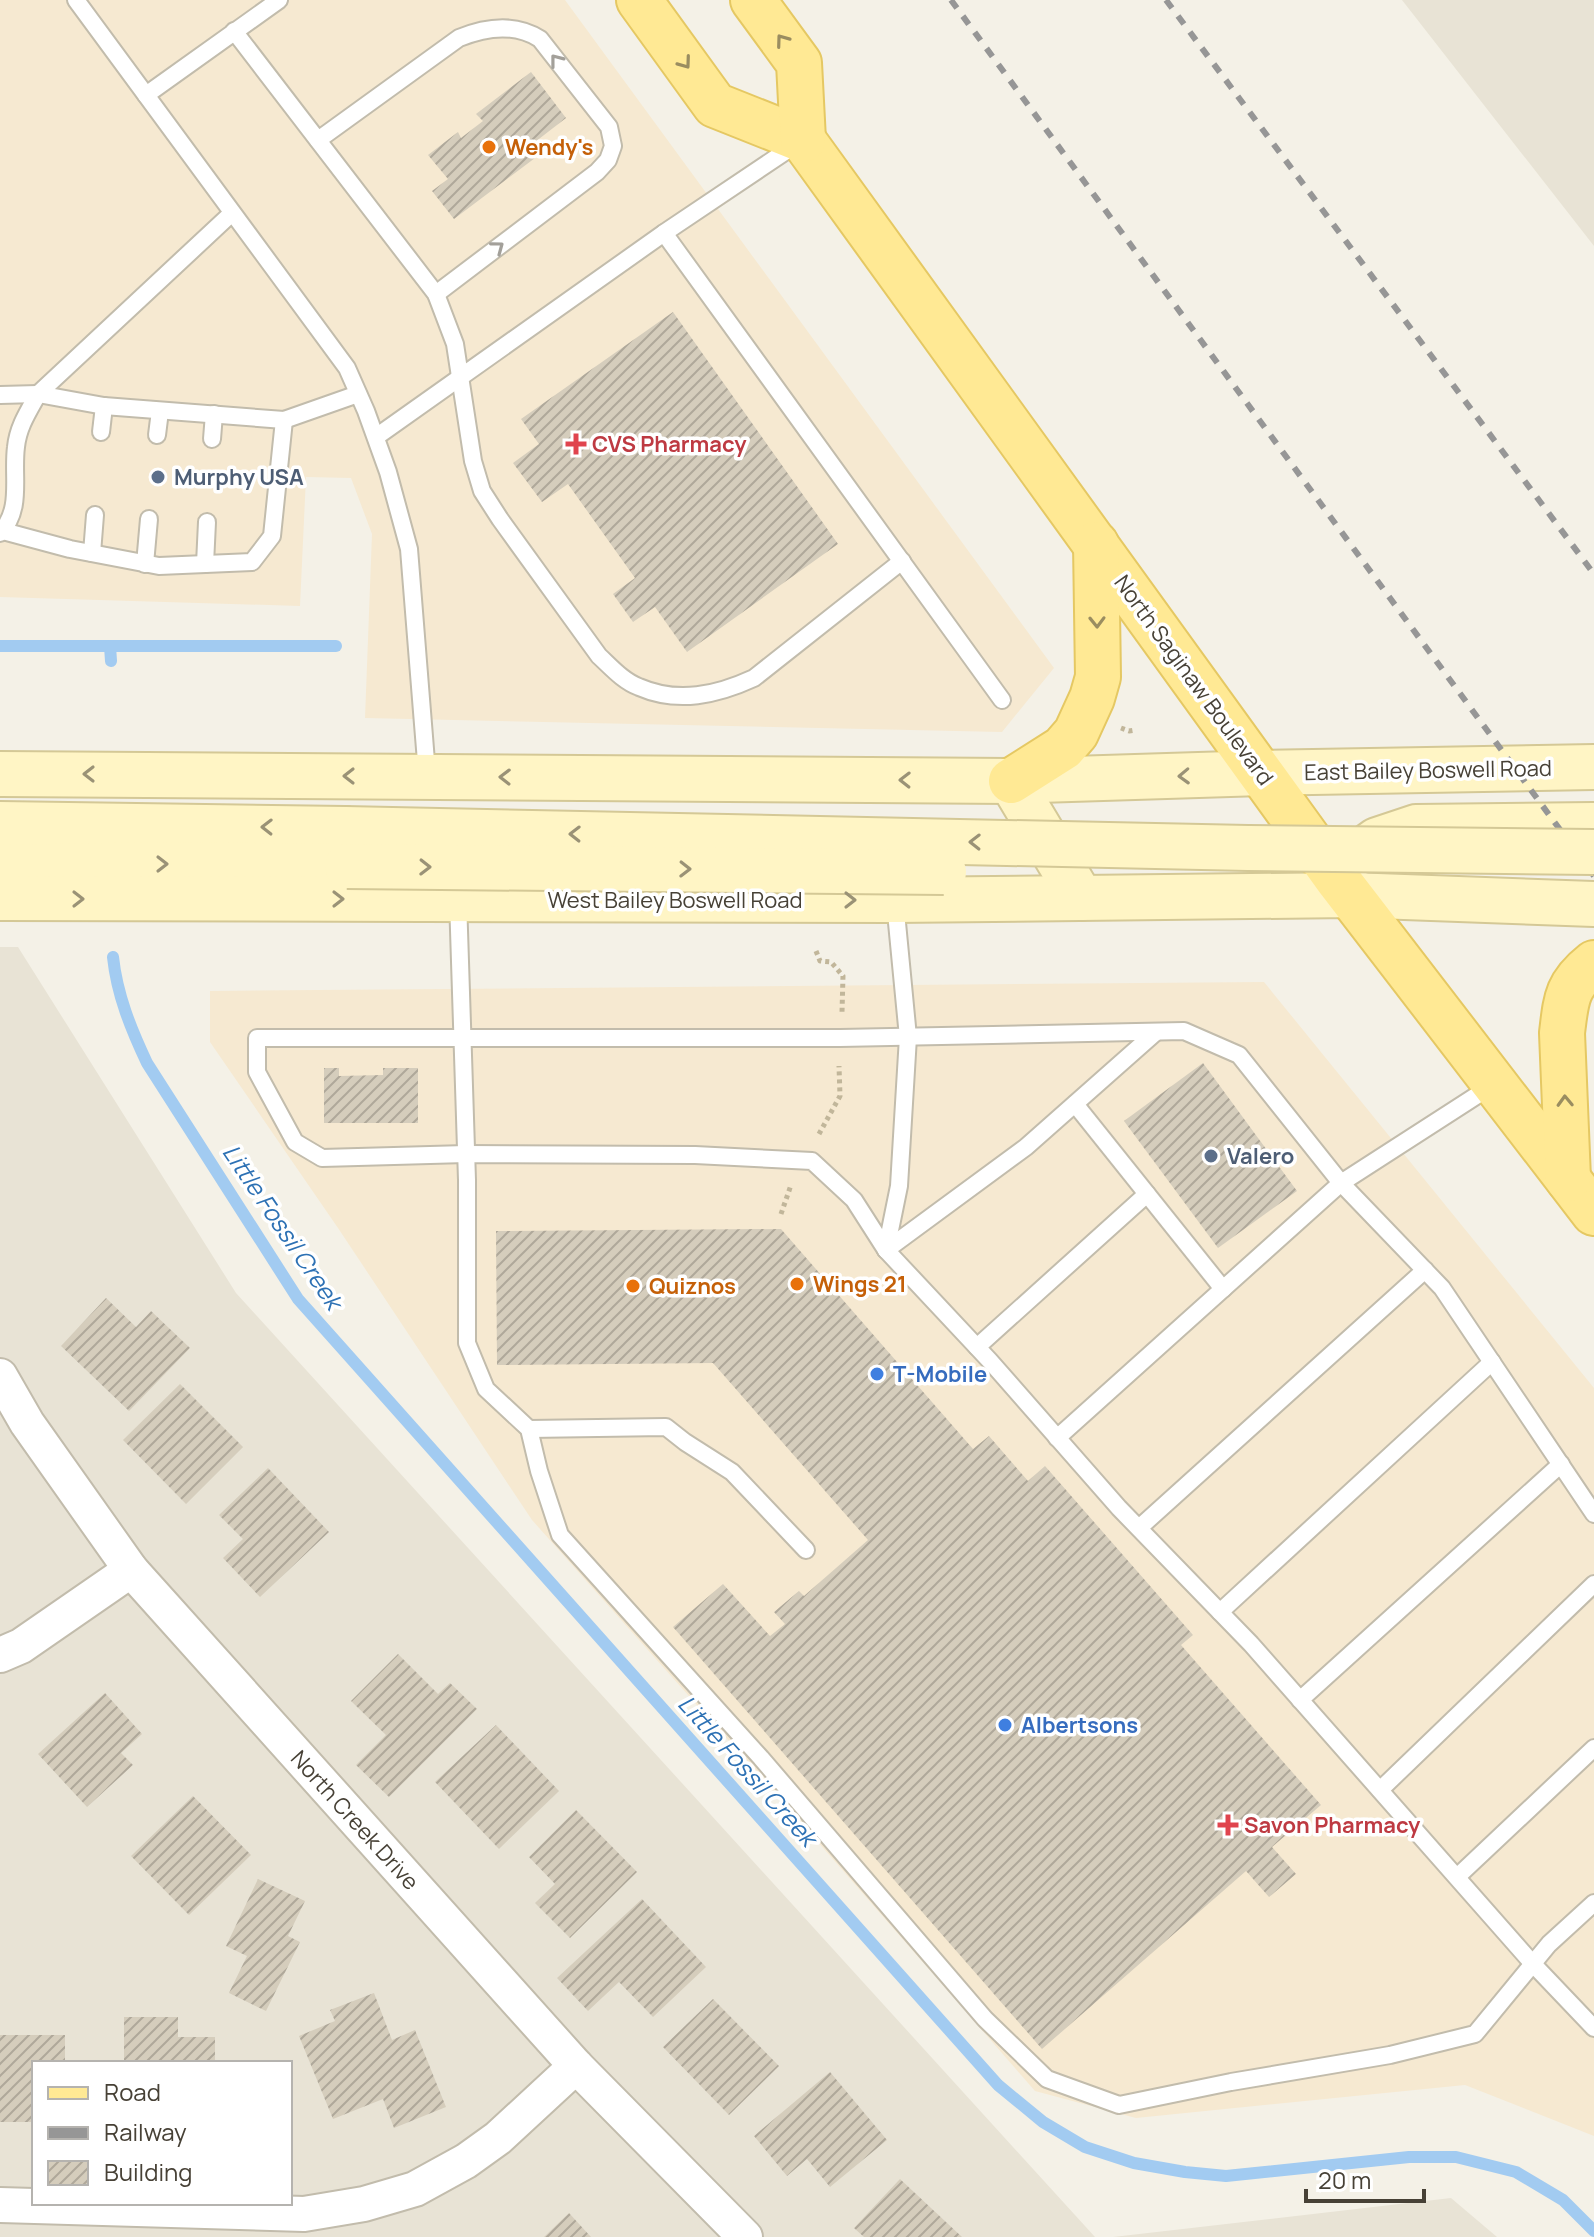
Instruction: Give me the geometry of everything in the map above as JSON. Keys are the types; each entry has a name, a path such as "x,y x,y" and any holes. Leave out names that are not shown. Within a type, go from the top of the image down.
{"main road":[{"path":"639,0 715,105 803,140 799,63 753,0"},
{"name":"North Saginaw Boulevard","path":"803,140 1262,773 1330,875 1594,1213"},
{"path":"1011,781 1063,748 1076,733 1092,698 1098,677 1096,544"},
{"name":"East Bailey Boswell Road","path":"1262,773 1594,767"},
{"path":"0,774 1011,781 1262,773"},
{"path":"1011,781 1081,898"},
{"name":"West Bailey Boswell Road","path":"0,824 346,847 1330,875"},
{"path":"1330,875 1377,840 1416,827 1594,825"},
{"name":"West Bailey Boswell Road","path":"0,867 154,864 346,847"},
{"path":"1330,875 1594,852"},
{"path":"1330,875 1594,878"},
{"path":"1330,875 1594,904"},
{"name":"West Bailey Boswell Road","path":"0,898 1081,898 1330,875"},
{"path":"1568,1179 1562,1033 1571,987 1594,963"}],"street":[{"name":"North Creek Drive","path":"0,1376 27,1423 131,1570 576,2066 745,2237"},
{"path":"0,1655 21,1646 131,1570"},
{"path":"0,2205 304,2214 364,2204 415,2189 466,2161 498,2138 576,2066"}],"lane":[{"path":"76,0 347,368 376,437 409,549 427,776"},
{"path":"146,95 279,0"},
{"path":"318,140 459,38 480,30 502,28 527,30 540,39 609,127 613,146 608,160 597,172 436,294"},
{"path":"234,31 436,294 455,344 473,461 482,491 599,656 618,674 637,687 666,695 697,696 726,691 754,678 902,561"},
{"path":"376,437 664,233 803,140"},
{"path":"232,213 38,394 20,426 13,515 1,532 159,566 252,562 272,536 284,420"},
{"path":"664,233 1002,700"},
{"path":"0,395 38,394 104,406 284,420 358,394"},
{"path":"101,432 104,406"},
{"path":"157,435 160,411"},
{"path":"212,439 214,414"},
{"path":"92,553 95,515"},
{"path":"145,564 149,519"},
{"path":"205,564 207,522"},
{"path":"458,899 466,1154 467,1343 486,1389 529,1429 560,1535 761,1758 985,2019 1047,2079 1119,2105 1390,2055 1475,2034 1549,1944 1594,1903"},
{"path":"886,1250 899,1186 908,1037 895,900"},
{"path":"1594,1514 1442,1288 1341,1183 1239,1055 1184,1031 840,1038 257,1038 257,1072 295,1142 322,1158 466,1154 695,1155 812,1161 854,1200 886,1250 1139,1528 1220,1612 1533,1964 1594,2028"},
{"path":"886,1250 1026,1147 1156,1032"},
{"path":"1057,1438 1341,1183 1495,1084"},
{"path":"1075,1104 1223,1289"},
{"path":"977,1347 1147,1194"},
{"path":"1139,1528 1425,1270"},
{"path":"1220,1612 1492,1362"},
{"path":"529,1429 666,1427 732,1472 806,1550"},
{"path":"1300,1700 1561,1464"},
{"path":"1380,1790 1594,1584"},
{"path":"1457,1877 1594,1748"}],"path":[{"path":"781,1214 804,1160 840,1096 838,1065 843,976 831,962 820,961 816,951"}],"shaded area":[{"path":"0,0 565,0 1054,668 1002,732 365,718 372,534 351,478 306,477 300,606 0,597"},
{"path":"1402,0 1594,0 1594,246"},
{"path":"0,947 18,947 236,1293 1095,2237 0,2237"},
{"path":"1264,982 1594,1388 1594,2136 1465,2085 1136,2118 1035,2091 532,1520 210,1042 210,991"},
{"path":"1451,2198 1497,2237 1113,2237"}],"building":[{"name":"Wendy's","path":"531,72 566,118 535,142 543,152 454,219 432,191 448,179 428,155 458,132 461,138 483,121 476,114"},
{"name":"CVS Pharmacy","path":"673,312 838,544 687,652 655,607 633,622 613,594 635,578 568,484 542,502 513,463 539,444 521,419"},
{"name":"Valero","path":"1203,1063 1297,1191 1218,1248 1124,1121"},
{"path":"324,1068 339,1068 339,1076 383,1075 383,1068 418,1068 418,1123 324,1123"},
{"name":"Albertsons","path":"781,1229 973,1449 989,1436 1028,1481 1045,1466 1193,1635 1181,1645 1321,1805 1272,1847 1296,1874 1269,1897 1246,1871 1042,2049 673,1627 723,1584 770,1636 785,1624 774,1612 799,1591 804,1596 868,1540 713,1363 497,1365 496,1231"},
{"path":"106,1298 136,1327 151,1311 190,1348 129,1411 61,1346"},
{"path":"180,1384 243,1447 186,1504 123,1440"},
{"path":"268,1468 329,1532 260,1597 223,1558 243,1539 219,1515"},
{"path":"398,1654 438,1694 450,1683 477,1709 389,1797 356,1765 386,1735 351,1701"},
{"path":"105,1693 142,1734 121,1753 133,1765 87,1807 38,1754"},
{"path":"496,1725 559,1791 499,1849 435,1782"},
{"path":"193,1796 251,1855 189,1915 131,1856"},
{"path":"576,1810 637,1872 570,1938 535,1903 555,1884 529,1857"},
{"path":"258,1879 305,1901 288,1936 300,1942 266,2011 229,1993 247,1956 226,1946"},
{"path":"642,1899 706,1967 653,2017 619,1982 588,2011 557,1978"},
{"path":"374,1993 392,2040 415,2030 446,2107 394,2128 383,2099 333,2119 299,2036 335,2021 330,2010"},
{"path":"713,1999 779,2066 729,2115 663,2047"},
{"path":"124,2017 178,2017 178,2037 215,2037 215,2061 124,2061"},
{"path":"0,2035 65,2035 65,2061 32,2061 32,2122 0,2122"},
{"path":"830,2072 887,2140 830,2187 807,2159 787,2176 754,2136"},
{"path":"900,2179 962,2237 864,2237 854,2228"},
{"path":"569,2213 591,2237 544,2237"}],"waterway":[{"path":"0,646 110,646 111,661"},
{"path":"110,646 336,646"},
{"name":"Little Fossil Creek","path":"113,957 126,1012 147,1063 298,1299 998,2085 1043,2122 1085,2147 1134,2163 1226,2176 1409,2157 1456,2157 1516,2172 1563,2200 1594,2231"}],"railway":[{"path":"951,0 1594,876"},
{"path":"1166,0 1594,574"}],"place":[{"name":"Wendy's","path":"489,147"},
{"name":"CVS Pharmacy","path":"576,444"},
{"name":"Murphy USA","path":"158,477"},
{"name":"Valero","path":"1211,1156"},
{"name":"Wings 21","path":"797,1284"},
{"name":"Quiznos","path":"633,1286"},
{"name":"T-Mobile","path":"877,1374"},
{"name":"Albertsons","path":"1005,1725"},
{"name":"Savon Pharmacy","path":"1228,1825"}]}
